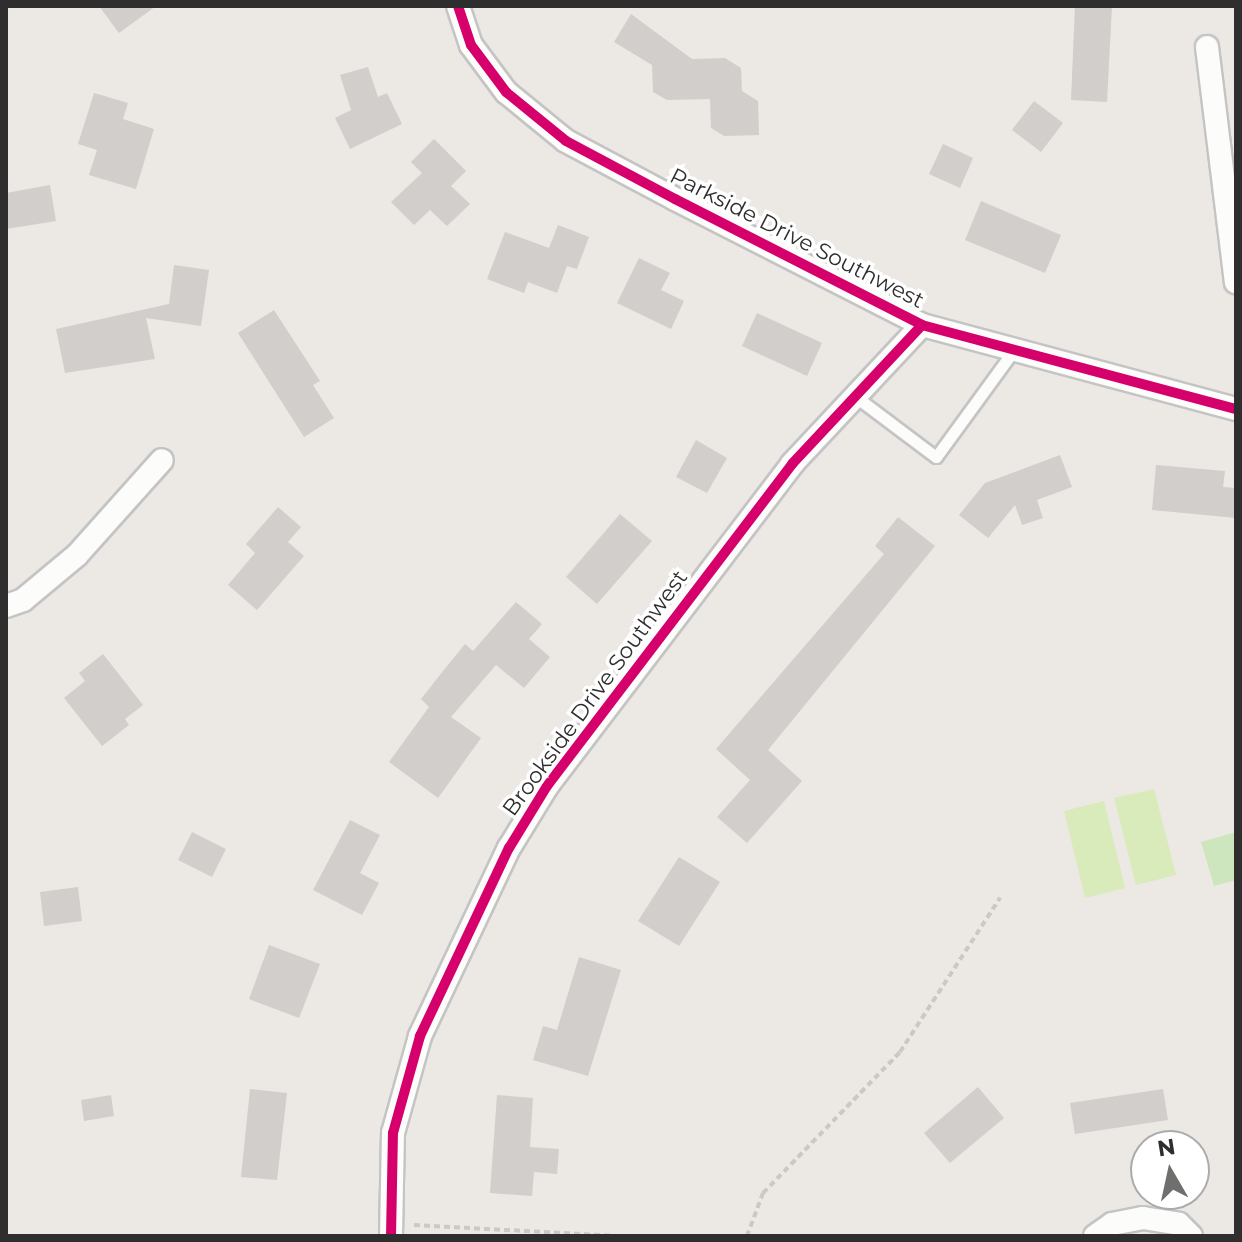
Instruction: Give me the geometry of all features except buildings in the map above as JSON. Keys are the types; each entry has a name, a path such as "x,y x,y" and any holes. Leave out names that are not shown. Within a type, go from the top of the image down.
{"street":[{"name":"Parkside Drive Southwest","path":"458,6 471,45 506,92 566,141 922,325 1236,409"},
{"path":"1207,47 1236,282"},
{"name":"Brookside Drive Southwest","path":"391,1236 393,1133 420,1036 509,848 547,786 655,640 792,464 922,325"},
{"path":"6,606 23,600 77,555 162,460"},
{"path":"1095,1236 1112,1224 1143,1218 1179,1224 1191,1236"}],"lane":[{"path":"856,397 936,457 1014,350"}],"path":[{"path":"747,1236 763,1193 900,1052 1000,898"},
{"path":"412,1225 614,1236"}],"green space":[{"path":"1154,789 1176,875 1136,885 1114,798"},
{"path":"1104,801 1125,888 1085,898 1064,811"},
{"path":"1236,832 1236,880 1214,886 1201,842"}],"cycle path":[{"path":"458,6 471,45 506,92 566,141 675,199 922,325 1236,409"},
{"path":"391,1236 393,1133 420,1036 509,848 547,786 792,464 922,325"}]}
